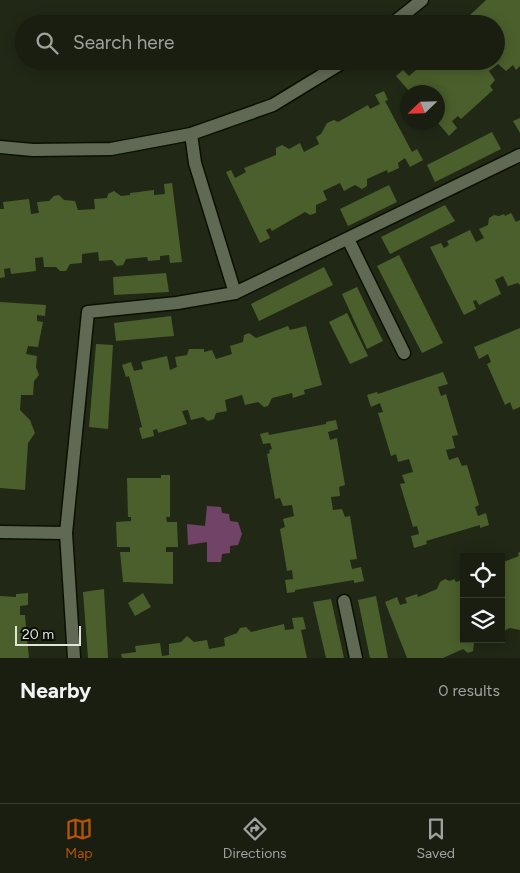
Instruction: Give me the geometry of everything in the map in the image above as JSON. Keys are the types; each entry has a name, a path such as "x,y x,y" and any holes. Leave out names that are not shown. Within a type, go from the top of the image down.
{"street":[{"path":"403,15 422,0"},
{"path":"0,147 33,150 111,149 191,134 273,105 330,70"},
{"path":"191,134 195,163 235,293"},
{"path":"74,658 66,532 88,312 177,303 235,293 520,155"},
{"path":"348,239 404,353"},
{"path":"0,532 66,532"},
{"path":"344,601 356,658"}],"shaded area":[{"path":"207,506 221,507 222,513 229,514 230,521 238,522 242,534 238,545 230,546 230,553 222,554 221,562 207,562 207,542 188,545 187,524 205,526"}],"building":[{"path":"486,0 520,0 520,66 516,70 513,65 505,70 505,15 470,15"},
{"path":"403,70 409,76 416,70 490,70 489,71 495,80 490,86 493,90 461,119 458,116 452,121 457,128 449,136 444,130 445,85 404,85 396,76"},
{"path":"384,91 388,100 385,101 412,152 417,149 423,160 410,167 405,158 398,163 399,168 388,173 387,170 367,179 367,186 362,189 355,185 344,191 340,183 323,191 327,200 316,205 316,213 310,215 305,212 272,231 270,228 266,230 270,238 260,243 226,172 231,170 235,178 246,172 244,168 276,155 276,148 282,145 289,149 300,143 304,152 319,144 316,137 321,134 327,123 334,120 338,122 368,105 370,109 380,104 375,95"},
{"path":"520,118 520,133 513,121"},
{"path":"492,132 501,149 435,182 427,165"},
{"path":"172,183 182,262 170,263 169,255 160,256 160,260 148,261 147,257 126,259 123,265 117,266 112,260 99,261 98,252 82,254 82,263 70,264 66,271 60,271 56,267 44,267 43,257 35,258 36,271 11,274 10,268 4,269 5,277 0,278 0,209 4,209 3,202 29,199 31,214 39,213 37,202 49,201 54,196 59,195 64,200 75,201 78,210 95,209 94,199 107,198 108,194 114,191 121,196 154,190 154,195 165,194 164,184"},
{"path":"389,185 397,202 348,226 340,209"},
{"path":"445,205 455,221 390,254 381,237"},
{"path":"511,213 516,222 520,220 520,285 518,283 508,286 503,276 495,280 501,294 479,305 476,300 473,301 476,309 464,315 430,247 441,243 444,248 449,245 447,241 470,230 476,242 484,238 479,229 488,225 489,218 494,215 504,214 505,216"},
{"path":"399,255 443,343 422,353 377,266"},
{"path":"324,267 333,285 259,321 251,304"},
{"path":"166,273 169,292 114,295 113,277"},
{"path":"357,287 383,341 367,349 342,294"},
{"path":"0,302 46,305 45,316 37,315 37,321 43,322 38,347 28,346 26,354 37,356 36,367 39,375 34,381 33,395 21,395 20,410 30,420 35,433 28,443 25,490 0,488"},
{"path":"347,313 368,356 350,364 329,322"},
{"path":"171,316 174,336 116,341 114,323"},
{"path":"288,326 290,330 306,326 322,385 304,390 305,394 293,398 292,393 272,398 268,406 264,407 258,402 245,405 242,395 225,400 227,411 216,413 214,419 208,421 203,417 191,420 188,410 182,411 187,424 158,433 157,429 153,430 154,436 142,439 139,428 142,427 129,376 126,377 122,365 131,362 134,371 143,369 141,362 167,356 170,370 177,367 175,357 187,355 189,349 204,349 204,352 212,350 216,359 232,354 230,346 243,342 244,335 249,333 256,338"},
{"path":"520,328 520,407 513,410 510,402 505,405 487,364 491,362 488,354 479,359 474,347"},
{"path":"96,344 113,345 108,429 89,427"},
{"path":"443,372 448,384 438,387 441,396 446,394 458,435 452,436 455,448 446,450 449,460 458,457 462,466 467,465 479,505 475,507 478,516 486,513 489,525 480,528 480,525 426,541 427,544 414,548 411,536 419,534 417,526 413,527 400,484 405,483 402,475 413,472 409,459 398,462 396,454 391,456 378,413 383,412 380,403 371,407 367,395 377,392 378,394"},
{"path":"336,420 338,429 328,432 330,440 337,438 345,485 339,487 340,496 331,497 333,510 342,509 345,517 350,516 357,559 350,560 352,569 361,567 364,581 354,583 354,580 287,593 285,580 293,579 292,570 287,571 280,529 285,527 283,519 294,516 292,505 283,506 280,498 275,499 267,454 272,449 270,443 263,444 260,434 268,432 269,435 326,424 326,422"},
{"path":"161,475 170,475 170,517 166,517 167,522 177,522 178,547 166,547 166,552 173,552 173,584 123,582 120,552 130,552 130,547 117,547 116,522 131,521 131,517 128,517 127,478 161,478"},
{"path":"520,552 520,630 510,628 505,630 505,561 519,556 518,553"},
{"path":"445,579 450,581 454,579 456,582 460,581 460,643 474,643 473,651 468,653 463,649 443,658 407,658 385,602 397,597 400,605 407,603 405,598 417,594 418,597 437,589 440,582"},
{"path":"104,589 108,658 88,658 83,592"},
{"path":"28,593 28,605 20,606 20,615 25,615 26,627 22,628 22,638 27,637 29,658 0,658 0,596 16,597 16,594"},
{"path":"143,593 151,607 135,616 128,603"},
{"path":"376,596 388,658 370,658 358,600"},
{"path":"331,599 344,658 326,658 313,602"},
{"path":"303,617 306,629 301,630 307,658 122,658 121,654 136,652 135,646 160,643 162,656 169,655 169,644 181,642 187,636 194,642 207,640 209,649 225,646 224,638 237,633 240,628 246,627 251,632 284,624 285,630 294,629 292,618"}]}
